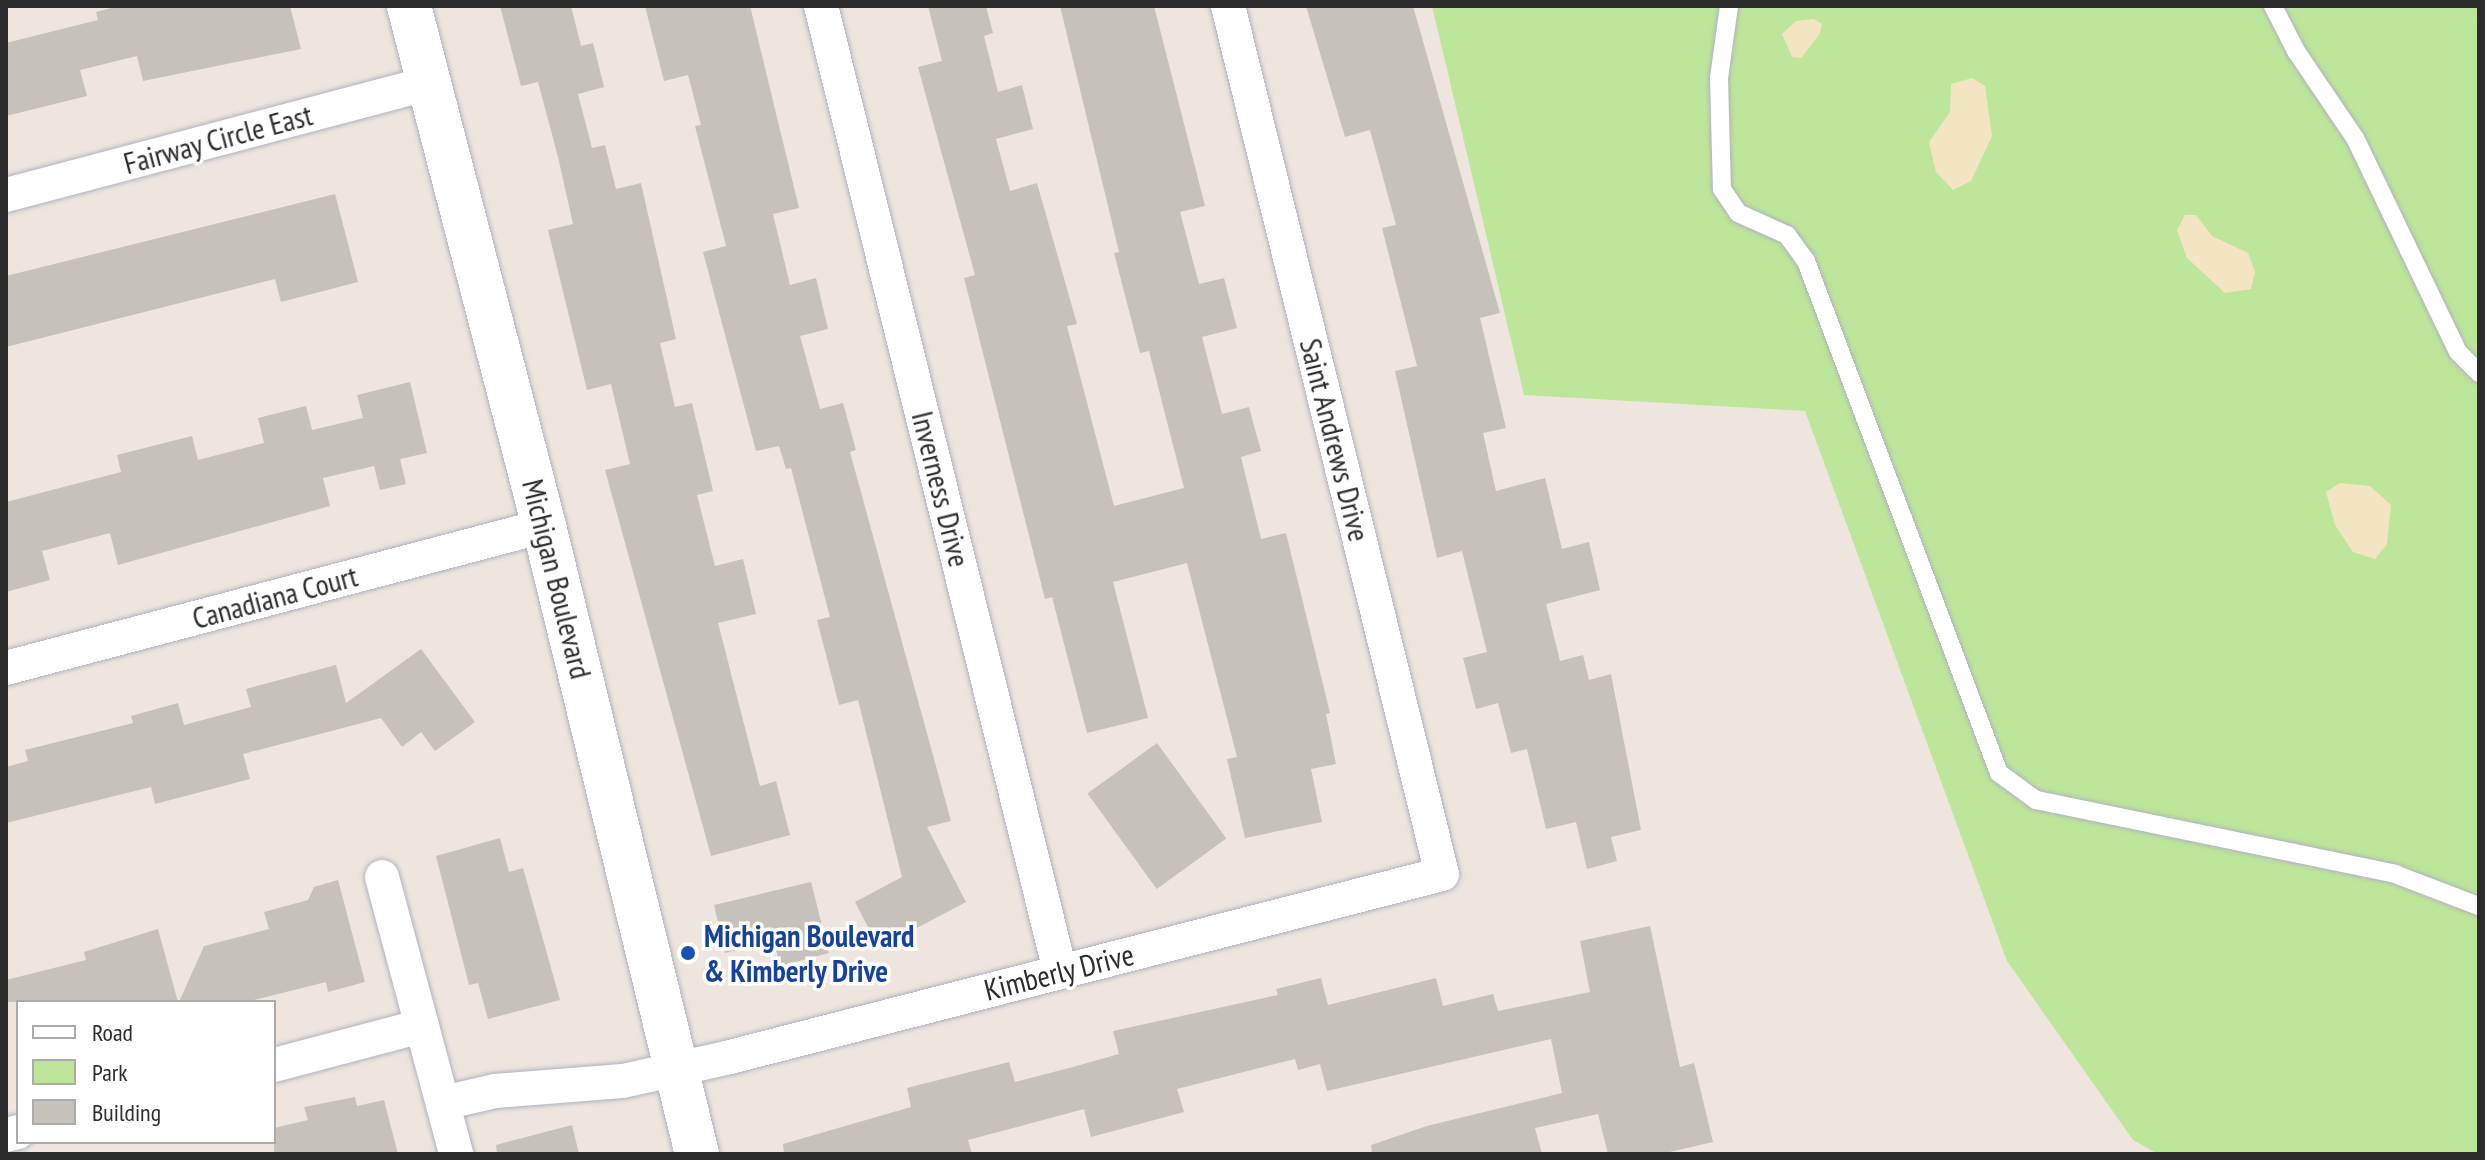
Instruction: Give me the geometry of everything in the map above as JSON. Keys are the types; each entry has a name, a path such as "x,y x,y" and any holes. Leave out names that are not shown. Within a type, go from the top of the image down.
{"street":[{"name":"Michigan Boulevard","path":"409,6 544,526 697,1154"},
{"name":"Inverness Drive","path":"821,6 1060,971"},
{"name":"Saint Andrews Drive","path":"1228,6 1442,874"},
{"name":"Fairway Circle East","path":"6,195 429,83"},
{"name":"Canadiana Court","path":"6,668 544,526"},
{"name":"Kimberly Drive","path":"443,1103 495,1091 577,1086 677,1069 1442,874"},
{"path":"382,877 456,1154"},
{"path":"276,1064 422,1026"}],"lane":[{"path":"1729,6 1719,78 1722,189 1738,213 1787,235 1806,261 1999,773 2036,800 2395,874 2479,906"},
{"path":"2273,6 2296,51 2355,138 2458,352 2479,373"}],"green space":[{"path":"1432,6 2477,6 2479,1154 2158,1154 2133,1140 2007,961 1805,411 1524,395"}],"sand":[{"path":"1814,19 1822,24 1819,35 1801,58 1792,57 1782,34 1796,21"},
{"path":"1972,78 1985,86 1992,136 1971,181 1953,190 1936,172 1929,142 1950,112 1951,84"},
{"path":"2185,215 2196,215 2212,236 2248,253 2255,272 2251,289 2225,293 2187,258 2177,230"},
{"path":"2340,483 2370,486 2391,505 2387,544 2375,559 2353,552 2335,525 2326,492"}],"building":[{"path":"119,6 290,6 301,49 143,81 137,56 80,70 87,96 6,116 6,43 98,20 96,12"},
{"path":"500,6 571,6 581,46 593,43 604,87 578,94 592,148 605,145 616,189 641,183 676,339 660,343 675,407 692,403 713,491 697,495 715,566 743,559 756,614 718,623 760,786 776,781 790,835 711,856 605,470 630,464 611,384 587,390 548,230 573,224 558,157 538,82 521,86"},
{"path":"645,6 750,6 799,208 773,214 790,285 816,278 828,329 800,336 820,409 843,403 856,450 850,452 951,821 927,827 966,902 879,948 855,902 902,877 858,700 839,705 817,620 830,617 791,468 786,469 779,446 756,451 703,252 726,246 695,126 701,125 688,75 664,81"},
{"path":"928,6 986,6 993,33 984,36 998,92 1022,85 1033,129 996,139 1010,191 1037,183 1077,324 1067,326 1114,506 1184,488 1149,351 1140,353 1114,253 1119,252 1060,6 1154,6 1205,206 1180,212 1199,284 1224,278 1237,328 1202,337 1222,414 1249,407 1261,451 1241,457 1261,539 1286,533 1330,713 1326,714 1336,764 1311,769 1322,822 1245,838 1227,759 1237,757 1187,563 1113,582 1148,718 1087,733 1052,597 1045,599 964,278 975,275 918,67 942,61"},
{"path":"1306,6 1413,6 1500,313 1480,318 1506,428 1483,433 1496,491 1545,478 1562,549 1589,542 1600,590 1546,604 1560,661 1583,655 1589,680 1611,674 1641,830 1611,837 1617,861 1587,869 1576,822 1546,829 1527,749 1511,753 1498,703 1476,709 1463,658 1487,652 1462,551 1437,558 1395,371 1417,366 1382,228 1396,225 1370,130 1345,137"},
{"path":"335,194 358,282 281,302 275,279 6,347 6,276"},
{"path":"410,382 427,453 400,459 406,484 380,490 374,466 323,478 330,506 118,565 110,533 42,551 50,580 6,592 6,502 121,472 117,455 192,436 198,460 264,443 258,418 306,406 312,430 363,418 357,395"},
{"path":"421,649 475,722 435,751 421,732 402,747 381,718 243,754 250,779 155,804 151,787 6,823 6,767 28,761 25,750 133,723 131,716 178,703 184,725 251,707 246,689 336,665 346,703"},
{"path":"1157,743 1226,838 1157,889 1087,794"},
{"path":"500,838 509,872 523,868 560,1000 488,1019 478,983 469,985 436,856"},
{"path":"338,880 365,982 328,992 326,982 254,1000 180,1000 204,946 269,929 264,912 308,900 314,887"},
{"path":"811,882 829,953 780,966 774,941 725,953 714,905"},
{"path":"1650,926 1680,1067 1694,1063 1713,1142 1661,1154 1608,1154 1598,1114 1535,1128 1542,1154 1372,1154 1371,1145 1427,1126 1562,1093 1551,1039 1327,1091 1320,1064 1298,1070 1295,1059 1177,1089 1184,1112 1091,1137 1084,1109 968,1140 972,1154 784,1154 783,1144 911,1107 907,1088 1009,1062 1015,1082 1073,1067 1119,1054 1113,1031 1278,995 1276,989 1321,978 1328,1005 1436,978 1443,1006 1493,994 1498,1011 1590,992 1580,941"},
{"path":"158,929 177,1000 6,1002 6,980 86,960 84,952"},
{"path":"355,1097 357,1106 384,1100 398,1154 274,1154 276,1128 308,1120 304,1107"},
{"path":"572,1125 579,1154 497,1154 496,1145"}],"place":[{"name":"Michigan Boulevard & Kimberly Drive","path":"688,953"}]}
